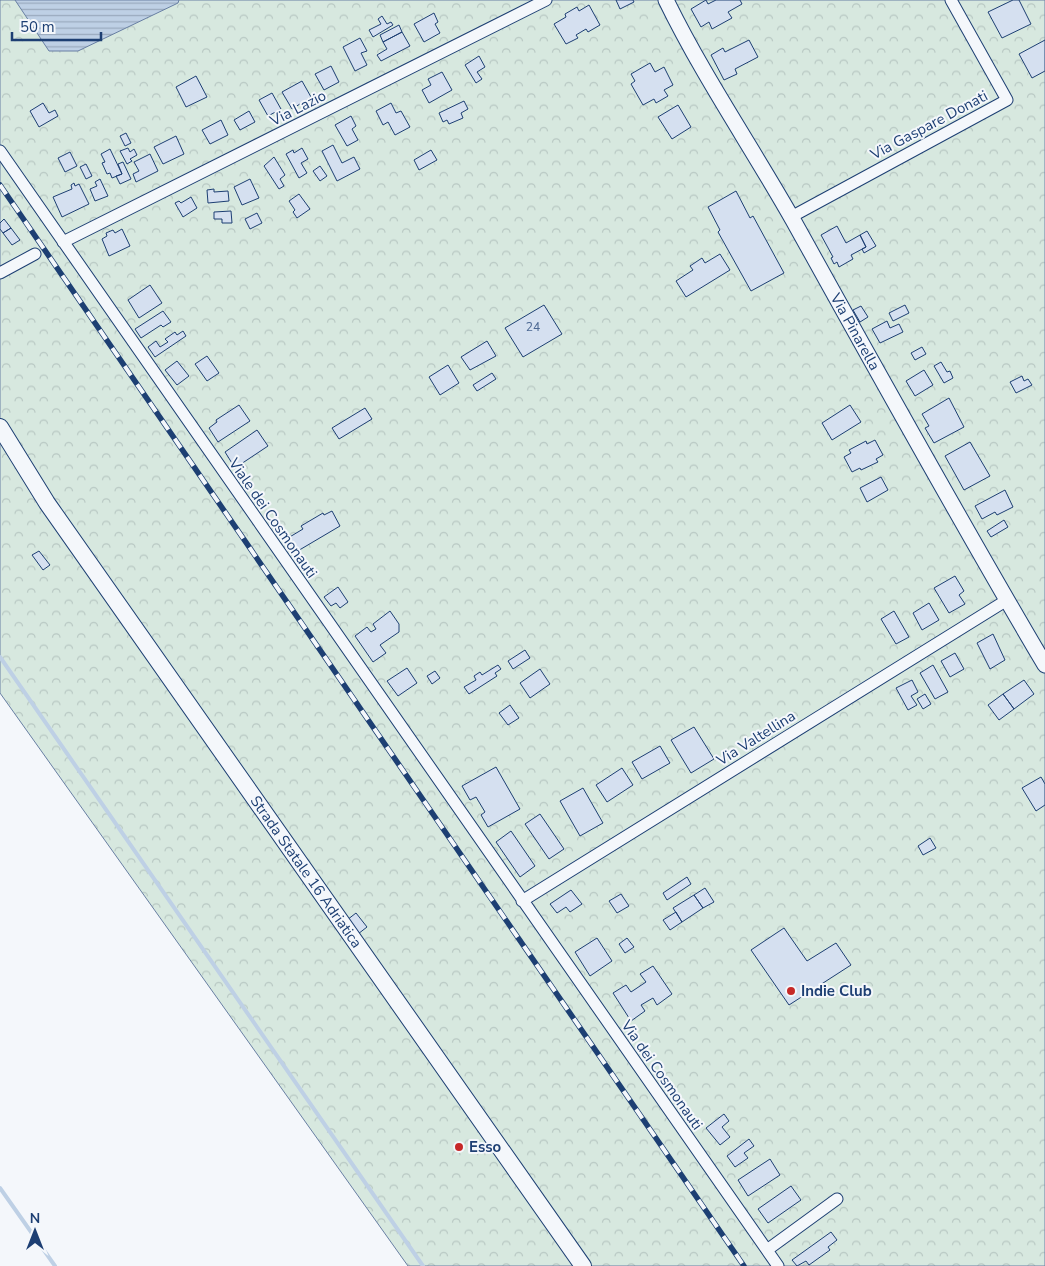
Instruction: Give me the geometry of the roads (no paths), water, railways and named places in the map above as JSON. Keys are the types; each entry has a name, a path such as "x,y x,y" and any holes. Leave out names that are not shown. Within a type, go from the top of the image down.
{"main road":[{"name":"Strada Statale 16 Adriatica","path":"0,427 47,504 583,1266"},
{"name":"Strada Statale 16 Adriatica","path":"0,441 30,477"}],"street":[{"name":"Via Lazio","path":"63,242 546,0"},
{"name":"Via Pinarella","path":"666,0 688,44 791,217 1045,665"},
{"name":"Via Gaspare Donati","path":"791,217 1007,100 951,0"},
{"name":"Viale dei Cosmonauti","path":"0,151 522,901"},
{"path":"0,273 35,254"},
{"name":"Via Valtellina","path":"522,901 1007,600"},
{"name":"Via dei Cosmonauti","path":"522,901 778,1266"},
{"path":"767,1250 837,1199"}],"water":[{"path":"15,0 179,0 178,3 78,51 49,51"}],"waterway":[{"path":"0,657 423,1266"},
{"path":"0,1188 55,1266"}],"railway":[{"path":"0,185 744,1266"}],"place":[{"name":"Indie Club","path":"791,991"},
{"name":"Esso","path":"459,1147"}]}
